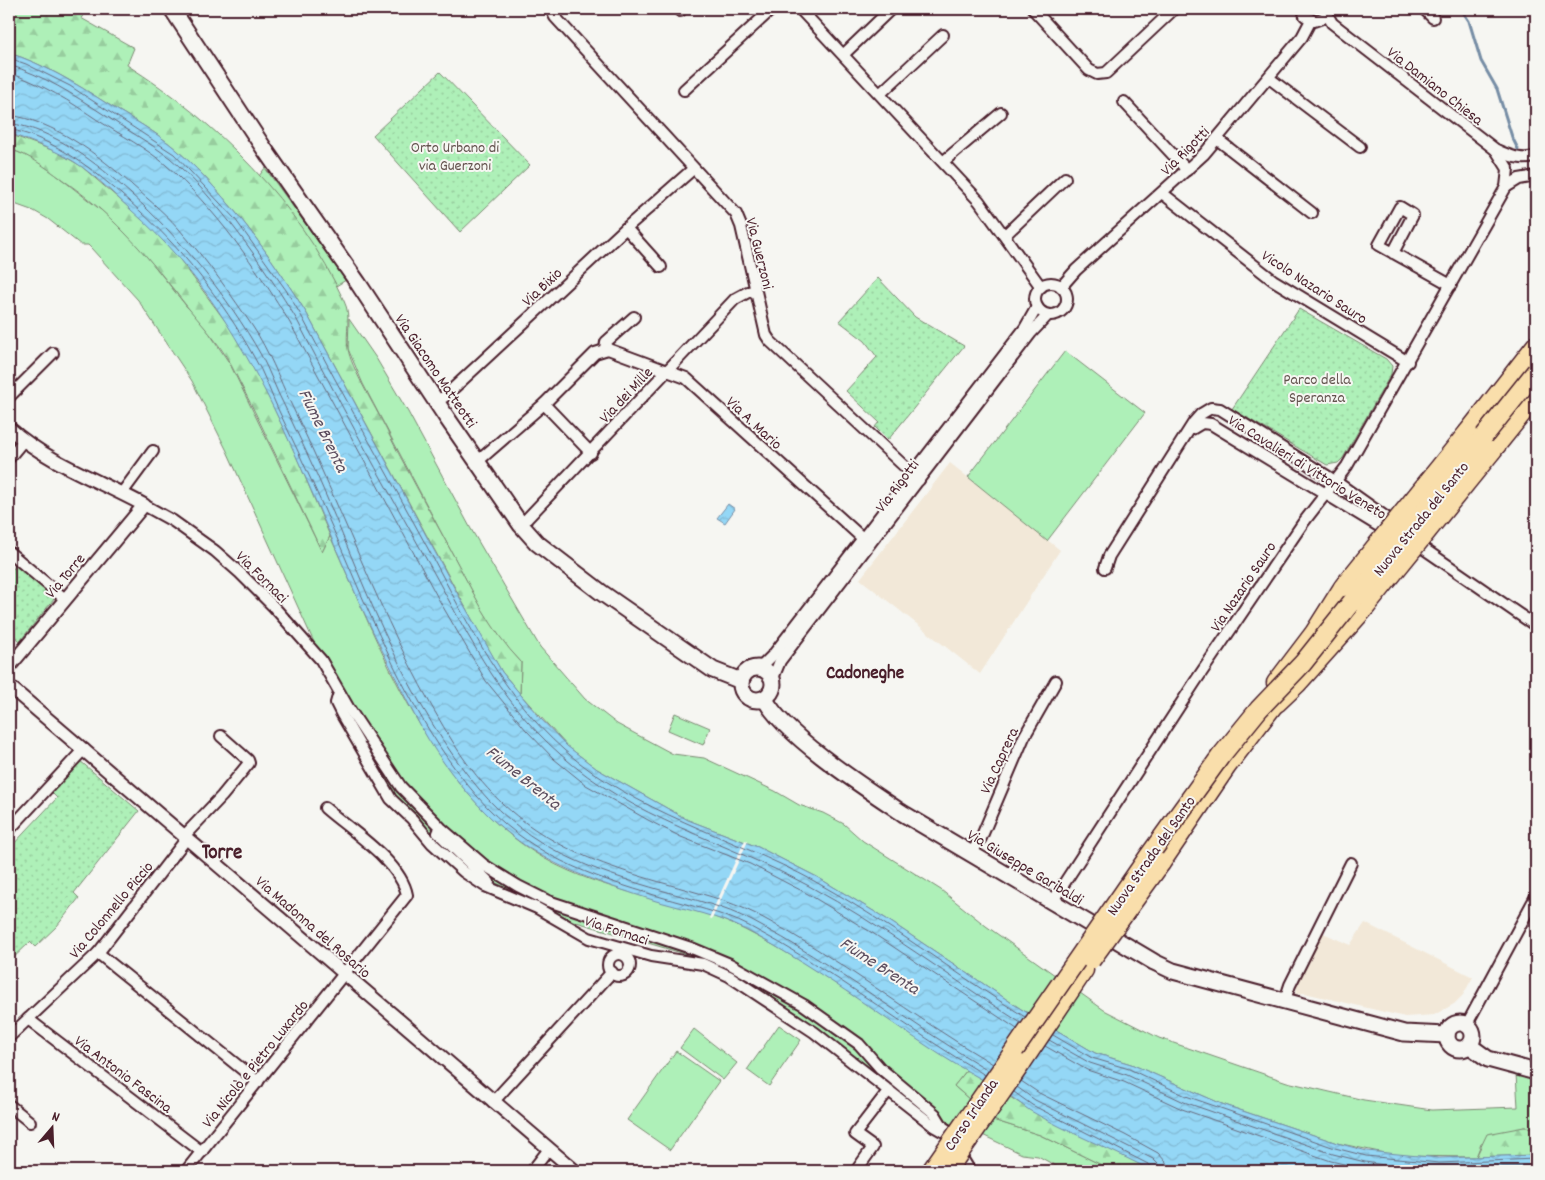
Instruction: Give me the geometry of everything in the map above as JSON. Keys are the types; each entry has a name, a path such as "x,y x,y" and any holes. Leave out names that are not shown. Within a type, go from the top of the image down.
{"highway":[{"path":"1263,710 1344,588 1536,345"},
{"name":"Nuova Strada del Santo","path":"1015,1060 1148,857 1220,757 1303,663 1536,371"},
{"path":"1263,710 1297,684 1365,608 1536,396"},
{"name":"Corso Irlanda","path":"931,1171 1015,1060"},
{"name":"Corso Irlanda","path":"946,1171 1015,1060"}],"main road":[{"name":"Via Giacomo Matteotti","path":"172,9 266,153 358,283 436,402 521,525 538,542 602,593 713,670 741,681"},
{"path":"760,668 768,671 773,678 773,690 765,699 755,700 746,696 741,681 748,670 760,668"},
{"name":"Via Giuseppe Garibaldi","path":"765,699 780,719 865,788 971,854 1126,946 1173,971 1404,1033 1447,1035"},
{"path":"1470,1046 1474,1037 1471,1027 1467,1024 1454,1024 1447,1035 1450,1044 1457,1049 1470,1046 1488,1059 1536,1072"}],"street":[{"name":"Via Guerzoni","path":"551,9 555,17 693,170 736,214 741,226 754,291 766,335 770,341 915,477"},
{"path":"684,90 772,9"},
{"path":"800,9 980,201 1041,287 1049,283 1062,287"},
{"path":"844,54 891,9"},
{"path":"1033,9 1089,70 1101,74 1106,73 1174,9"},
{"path":"1303,9 1305,16 1310,20 1318,21 1327,11"},
{"path":"1424,9 1433,18"},
{"name":"Via Damiano Chiesa","path":"1327,11 1332,23 1496,150 1516,158 1530,159 1536,156"},
{"name":"Via Rigotti","path":"915,477 1042,319 1048,315 1058,314 1065,308 1067,295 1062,287 1087,260 1187,170 1218,138 1302,37 1310,20"},
{"path":"880,93 943,35"},
{"path":"1269,78 1360,147"},
{"path":"1124,102 1187,170"},
{"path":"944,161 1000,113"},
{"path":"1218,138 1312,213"},
{"path":"1496,150 1508,169 1506,188"},
{"name":"Via Bixio","path":"436,402 444,397 626,228 693,170"},
{"path":"1506,188 1519,179 1536,176"},
{"path":"1005,235 1065,178"},
{"name":"Via Nazario Sauro","path":"1052,902 1195,682 1324,494 1347,466 1506,188"},
{"name":"Vicolo Nazario Sauro","path":"1162,193 1273,280 1408,362"},
{"path":"626,228 662,267"},
{"path":"1393,253 1451,285"},
{"name":"Via Rigotti","path":"773,678 780,661 1025,328 1037,307 1036,295 1041,287"},
{"name":"Via dei Mille","path":"521,525 735,299 754,291"},
{"path":"1037,307 1048,315"},
{"path":"477,462 544,404 595,353 605,349 606,342 634,317"},
{"name":"Via A. Mario","path":"605,349 686,378 866,542"},
{"path":"9,397 53,354"},
{"path":"544,404 591,453"},
{"name":"Via Cavalieri di Vittorio Veneto","path":"1191,430 1201,414 1211,408 1220,409 1335,481 1392,520 1412,541 1536,626"},
{"name":"Via Cavalieri di Vittorio Veneto","path":"1191,430 1202,423 1211,424 1384,531 1412,541"},
{"path":"9,428 23,441 58,463 144,505"},
{"path":"1105,568 1109,556 1191,430"},
{"path":"9,458 23,441"},
{"path":"122,493 153,451"},
{"name":"Via Torre","path":"9,667 144,505"},
{"name":"Via Fornaci","path":"144,505 200,539 240,573 312,650 328,671 339,693 392,776 441,828 484,865 518,886 578,912 694,949 747,972 804,1005 859,1044 880,1068 931,1110 946,1129 970,1171"},
{"name":"Via Rigotti","path":"760,668 773,655 866,542"},
{"path":"9,552 65,599"},
{"name":"Via Caprera","path":"971,854 981,838 1024,737 1056,681"},
{"name":"Via Madonna del Rosario","path":"9,686 575,1171"},
{"name":"Via Fornaci","path":"339,693 336,703 391,799 412,819 432,843 464,872 485,886 542,911 578,934 651,956 703,964 729,976 814,1032 935,1127 942,1131 946,1129"},
{"name":"Via Colonnello Piccio","path":"9,1037 98,953 186,837 217,798 222,796 249,763 221,736"},
{"path":"9,830 84,749"},
{"name":"Via Nicolò e Pietro Luxardo","path":"186,1171 345,974 406,895 404,883 391,867 325,808"},
{"path":"441,828 438,833 445,842 499,891"},
{"path":"1285,1000 1290,985 1351,864"},
{"path":"1467,1024 1536,896"},
{"path":"607,943 614,955"},
{"path":"98,953 258,1082"},
{"path":"629,960 640,953"},
{"path":"614,955 624,955 629,960 630,966 626,973 619,975 612,972 608,964 614,955"},
{"path":"494,1102 612,972"},
{"name":"Via Antonio Fascina","path":"28,1019 202,1152"},
{"path":"856,1171 873,1147 855,1134 889,1090"},
{"path":"9,1105 30,1122"},
{"path":"532,1171 549,1149"}],"shaded area":[{"path":"950,463 1060,550 980,674 860,579"},
{"path":"1365,923 1473,977 1463,995 1454,1004 1434,1015 1405,1017 1305,993 1296,994 1297,988 1293,987 1321,932 1350,945"}],"green space":[{"path":"9,9 89,9 81,18 134,48 127,65 160,87 223,139 279,198 304,231 326,265 344,301 348,313 348,349 353,365 363,385 482,609 500,637 521,662 520,694 502,672 481,636 307,314 264,249 232,207 178,151 143,125 83,88 35,63 9,53"},
{"name":"Orto Urbano di via Guerzoni","path":"440,72 530,165 460,232 373,135"},
{"path":"9,134 57,152 81,166 148,224 170,246 237,337 253,364 295,453 330,536 322,552 243,388 215,341 132,240 87,198 48,169 34,160 9,149"},
{"path":"9,149 36,159 106,214 133,239 187,307 202,322 230,364 322,552 330,536 395,679 421,726 450,771 484,810 522,844 567,870 611,886 702,912 724,920 774,945 967,1070 954,1086 993,1120 1040,1135 1114,1171 1065,1171 1038,1156 1022,1154 970,1129 935,1124 744,980 685,954 573,921 468,869 419,829 368,761 227,451 192,381 138,300 88,245 81,245 48,219 34,211 9,202"},
{"path":"265,168 346,280 336,286 301,229 259,176"},
{"path":"878,278 915,317 964,346 888,440 875,427 879,422 846,391 877,357 865,341 839,321"},
{"name":"Parco della Speranza","path":"1299,309 1386,359 1392,366 1391,374 1343,458 1338,463 1327,465 1232,409"},
{"path":"349,319 376,358 408,412 471,529 540,647 585,699 617,724 673,754 704,758 775,791 799,805 823,813 844,824 863,841 941,890 986,926 1104,1010 1159,1038 1287,1082 1364,1100 1432,1110 1518,1107 1516,1074 1536,1079 1536,1128 1524,1127 1481,1144 1476,1157 1398,1156 1337,1143 1222,1104 1131,1064 1095,1053 1021,1009 885,918 817,877 758,847 688,820 597,769 567,746 520,694 521,662 502,642 481,608 363,384 348,349"},
{"path":"1065,351 1145,413 1047,541 968,477"},
{"path":"16,565 55,598 20,641 9,631 9,574"},
{"path":"675,713 710,728 703,745 668,730"},
{"path":"79,760 139,811 74,893 79,898 57,926 35,947 30,942 9,962 9,849 57,798 52,793"},
{"path":"779,1025 801,1040 769,1086 747,1070"},
{"path":"694,1029 737,1063 723,1080 680,1048"},
{"path":"676,1051 719,1081 670,1150 627,1120"},
{"path":"967,1070 1029,1109 1117,1151 1152,1171 1114,1171 1040,1135 993,1120 954,1086"},
{"path":"1524,1127 1536,1128 1536,1155 1476,1157 1487,1134"}],"water":[{"name":"Fiume Brenta","path":"9,53 59,75 143,125 178,151 232,207 264,249 307,314 456,591 502,672 540,718 567,746 597,769 688,820 758,847 817,877 885,918 1021,1009 1095,1053 1131,1064 1222,1104 1337,1143 1367,1151 1439,1158 1536,1155 1536,1171 1152,1171 1029,1110 1009,1095 939,1054 822,975 748,931 715,917 656,901 590,879 562,867 513,837 467,793 444,763 421,727 361,605 281,424 251,365 217,309 178,257 95,177 65,156 9,133"},
{"path":"728,504 735,509 725,523 717,518"}],"pier":[{"path":"745,840 748,841 712,919 709,918"}],"waterway":[{"path":"1461,9 1469,21 1481,61 1497,89 1512,137 1518,149"},
{"path":"1531,189 1531,209 1536,234"}],"district":[{"name":"Cadoneghe","path":"865,671"},
{"name":"Torre","path":"222,851"}]}
